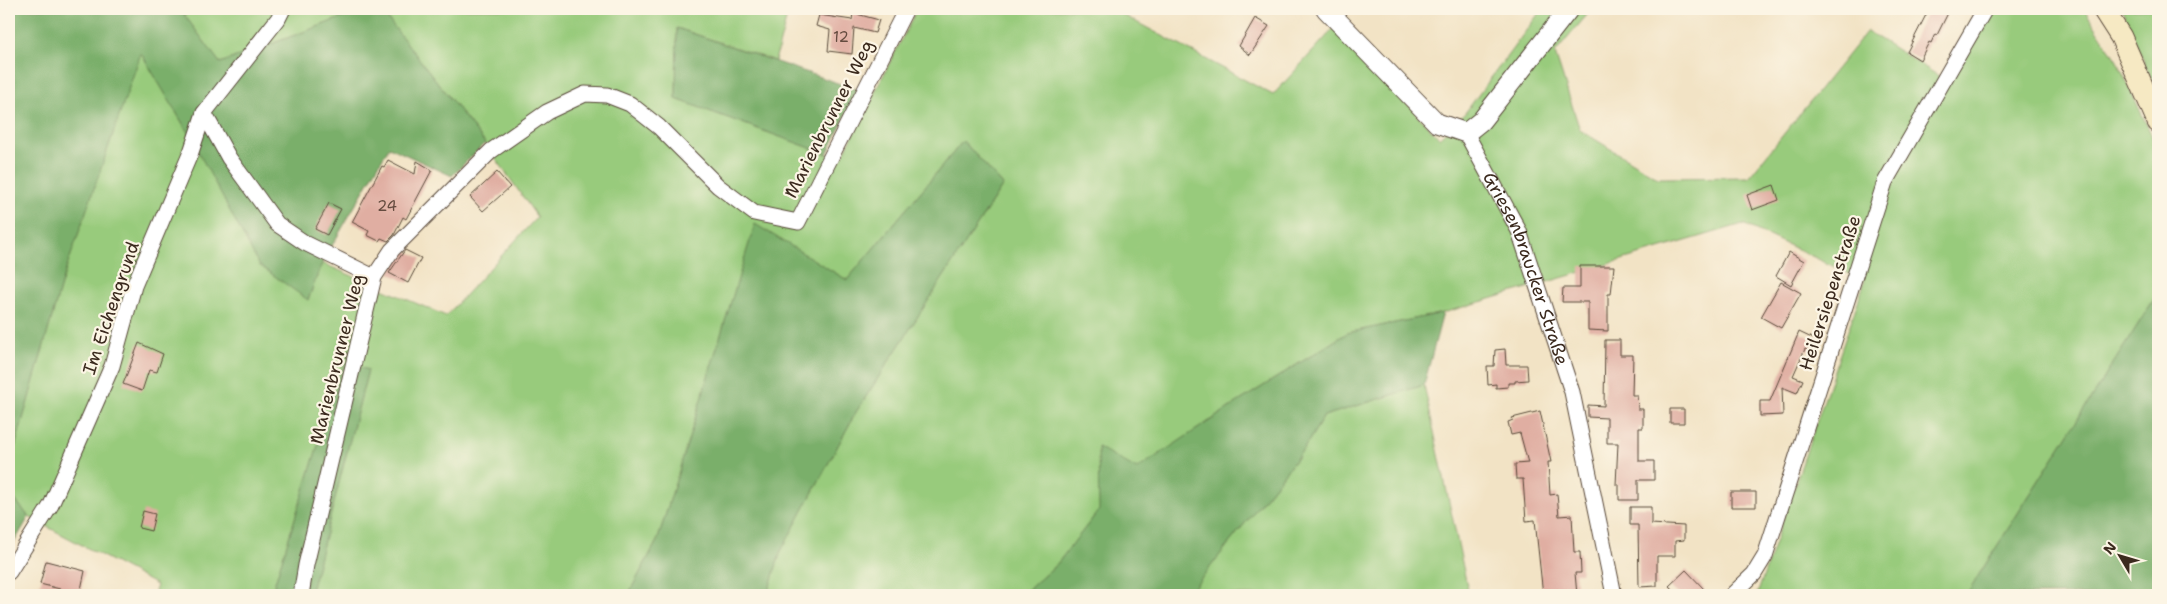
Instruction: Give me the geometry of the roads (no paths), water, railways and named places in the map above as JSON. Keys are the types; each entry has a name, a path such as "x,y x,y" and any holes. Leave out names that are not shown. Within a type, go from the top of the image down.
{"main road":[{"path":"2103,9 2121,37 2158,122"}],"street":[{"name":"Im Eichengrund","path":"9,572 51,506 112,366 134,286 191,152 204,113 278,19 283,9"},
{"name":"Marienbrunner Weg","path":"301,595 306,566 374,277 392,250 491,151 547,112 585,94 607,94 630,104 659,127 718,186 754,213 798,222 906,9"},
{"path":"1326,9 1437,123 1466,133 1481,121 1569,9"},
{"name":"Heilersiepenstraße","path":"1732,595 1754,574 1765,556 1885,182 1985,9"},
{"path":"204,113 229,158 277,224 305,244 374,277"},
{"name":"Griesenbraucker Straße","path":"1466,133 1519,231 1572,392 1614,595"}]}
